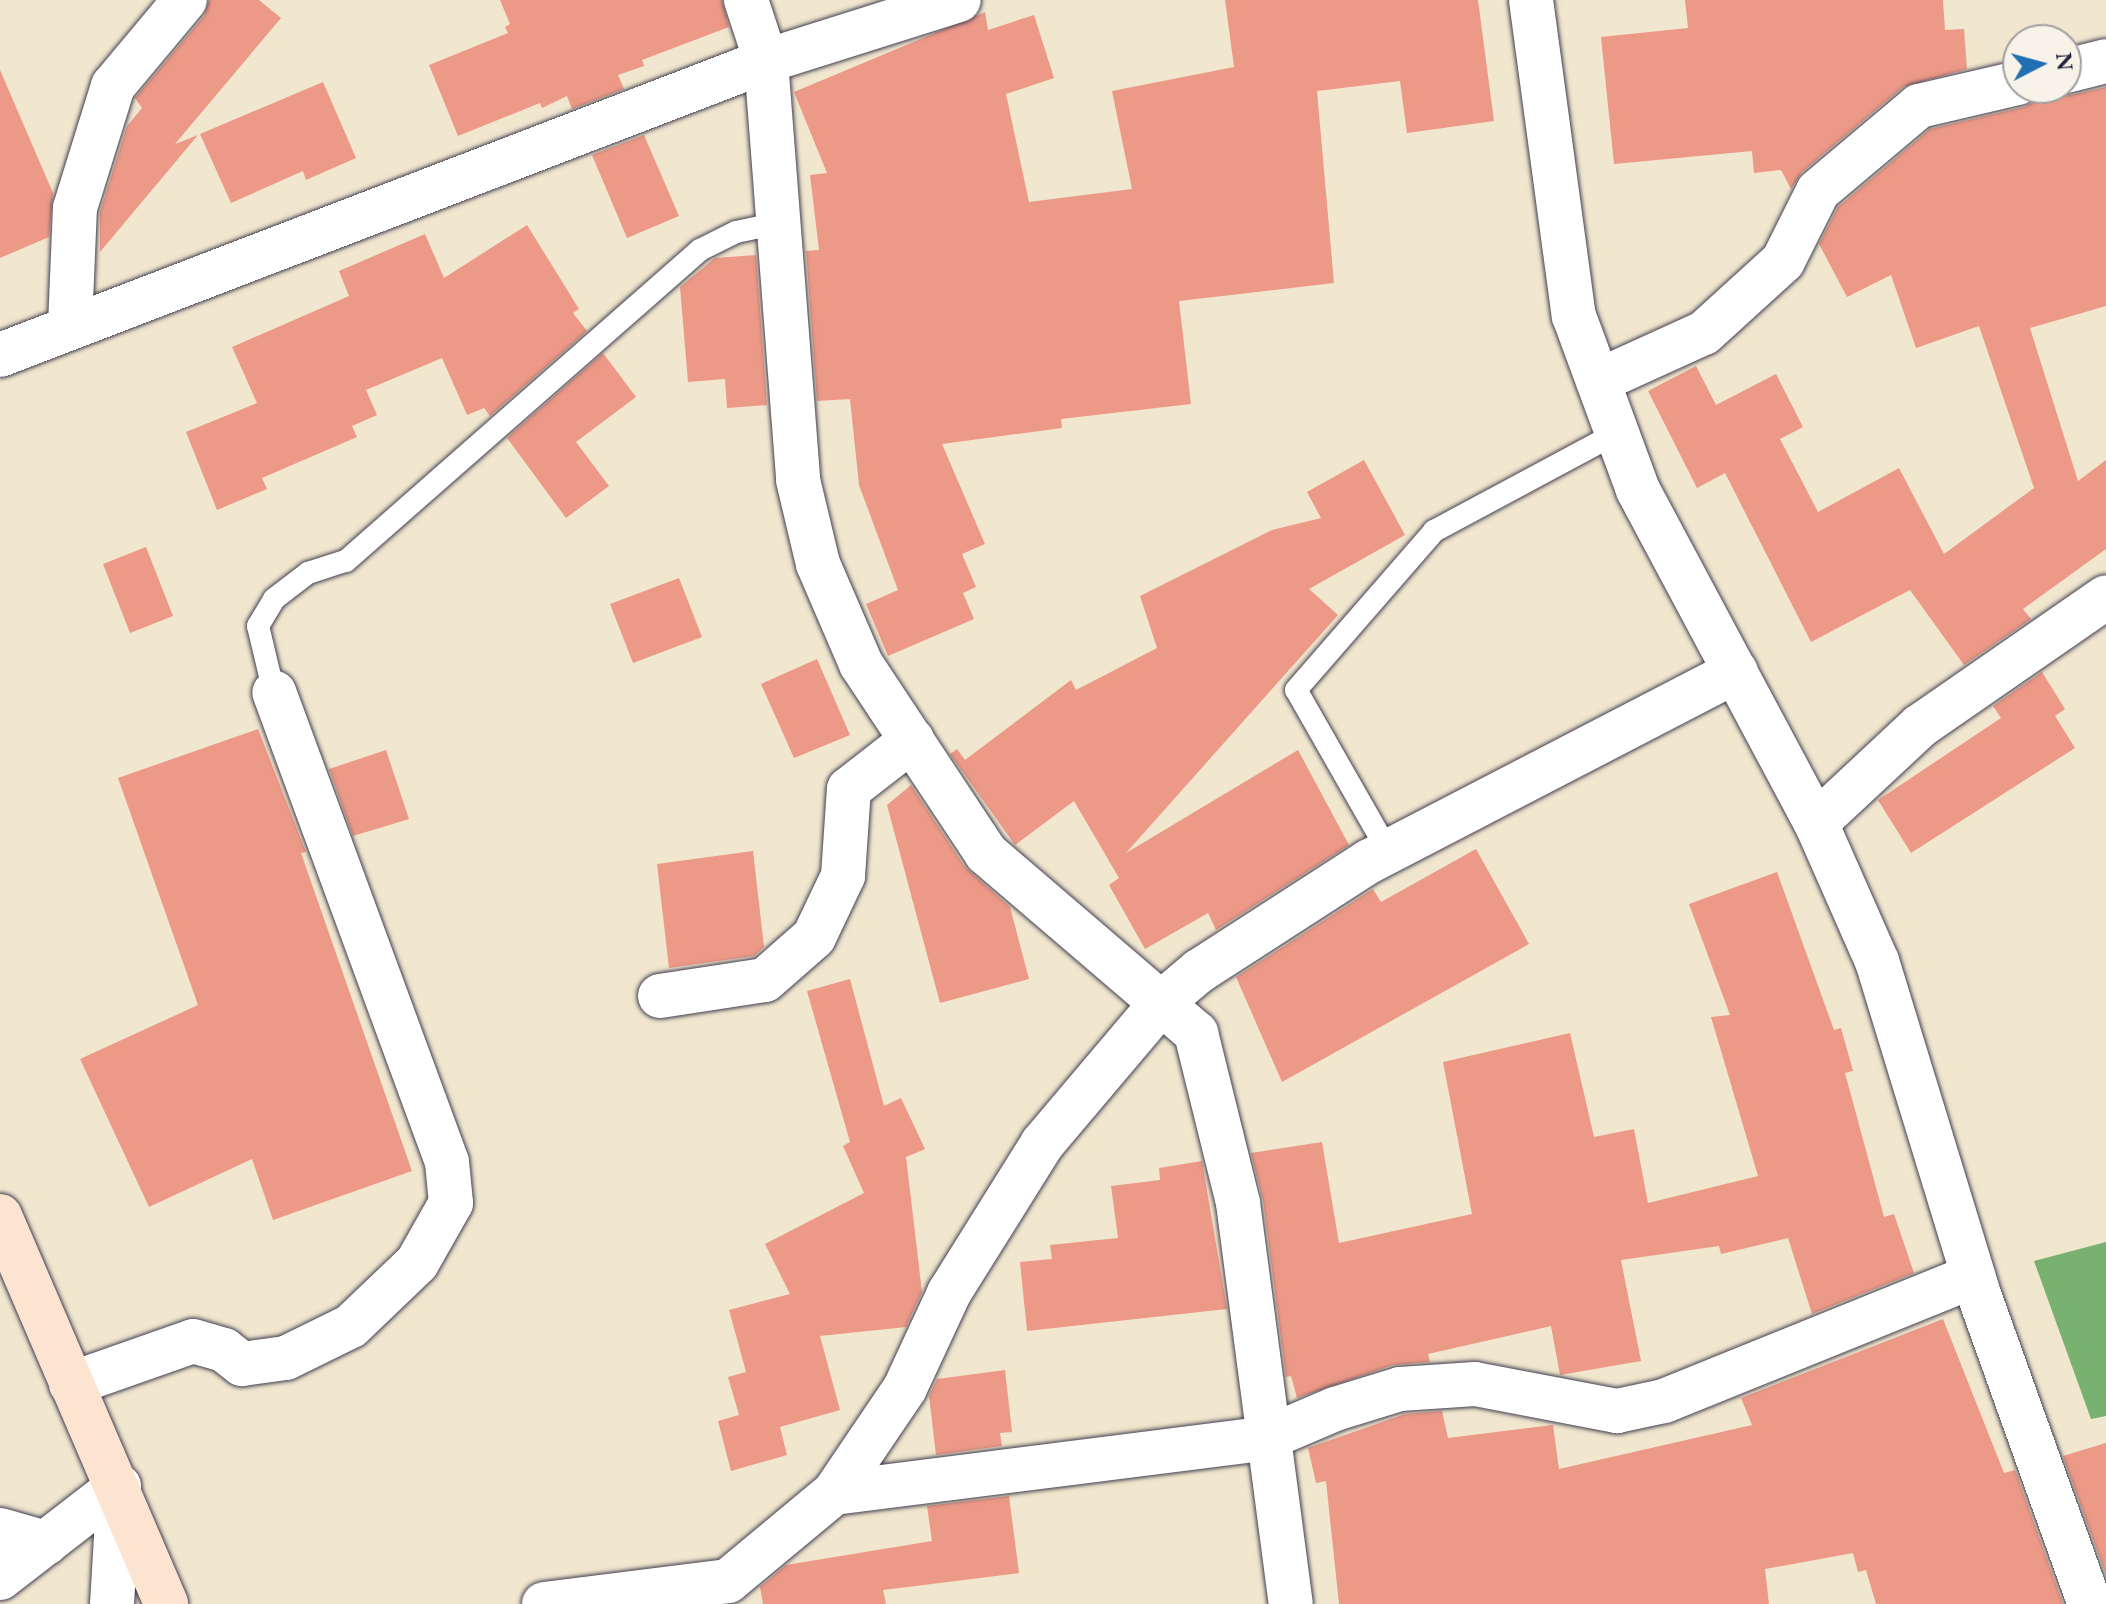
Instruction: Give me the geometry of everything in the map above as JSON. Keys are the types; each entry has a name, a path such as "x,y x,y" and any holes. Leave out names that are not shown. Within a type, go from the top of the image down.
{"main road":[{"path":"0,1216 71,1384 119,1486 166,1604"}],"street":[{"path":"70,326 75,208 113,86 185,0"},
{"path":"746,0 766,61 798,480 818,564 861,664 986,853 1196,1033 1238,1203 1291,1604"},
{"path":"0,355 766,61 959,0"},
{"path":"1531,0 1574,316 1638,490 1816,823 1877,961 1973,1276 2090,1604"},
{"path":"2082,67 2106,61"},
{"path":"1598,381 1704,333 1783,261 1818,191 1919,106 2002,87"},
{"path":"1816,823 1920,726 2106,597"},
{"path":"544,1604 728,1581 834,1493 905,1388 949,1293 1042,1144 1161,1003 1199,971 1388,851 1736,671"},
{"path":"71,1384 193,1341 224,1350 242,1364 286,1358 351,1326 417,1263 451,1203 447,1162 274,693"},
{"path":"660,996 765,980 814,937 843,876 849,789 912,740"},
{"path":"834,1493 1267,1438 1335,1409 1400,1389 1475,1384 1617,1411 1664,1401 1973,1276"},
{"path":"0,1578 119,1486"},
{"path":"112,1604 119,1486"},
{"path":"0,1530 46,1543"}],"lane":[{"path":"274,693 258,626 274,599 308,573 346,561 700,250 736,232 779,223"},
{"path":"1388,851 1296,690 1434,531 1617,433"}],"green space":[{"path":"2106,1242 2106,1416 2091,1419 2034,1261"}],"building":[{"path":"209,0 259,0 281,18 175,144 198,135 100,252 100,212 127,126 142,108 135,98 204,16"},
{"path":"500,0 722,0 729,27 642,60 644,66 618,75 624,89 572,109 567,96 542,108 540,103 458,136 429,65 508,33 505,27 510,24"},
{"path":"1225,0 1478,0 1494,121 1407,133 1400,81 1317,91 1334,283 1179,301 1191,404 1061,419 1062,428 942,444 985,544 962,554 976,587 963,593 974,619 888,656 866,604 898,590 859,485 850,399 817,401 806,251 819,250 810,175 827,173 794,92 985,12 988,30 1034,15 1054,78 1006,94 1029,202 1132,189 1112,91 1234,67"},
{"path":"1685,0 1943,0 1945,30 1964,29 1967,69 1903,87 1802,172 1791,189 1781,170 1754,173 1752,151 1614,164 1601,37 1688,28"},
{"path":"0,70 53,193 49,237 0,258"},
{"path":"323,82 356,158 306,180 303,171 231,203 200,134"},
{"path":"2106,87 2106,306 2030,328 2078,481 2106,460 2106,549 2023,609 2031,619 1964,665 1910,590 1811,642 1725,473 1697,488 1648,391 1696,366 1716,405 1776,374 1803,427 1780,439 1818,512 1899,468 1944,554 2034,488 1979,326 1916,348 1891,275 1847,297 1819,244 1838,207 1930,129 2030,104 2082,104 2082,92"},
{"path":"644,135 679,216 627,238 592,155"},
{"path":"527,225 579,309 573,313 587,331 490,416 484,408 467,415 442,358 366,390 377,415 352,426 357,437 262,478 267,489 217,510 186,432 257,403 232,347 349,296 339,271 425,234 444,278"},
{"path":"756,255 767,405 727,408 725,379 688,382 680,287 715,258"},
{"path":"603,353 636,397 576,442 609,486 566,518 507,438"},
{"path":"1364,460 1405,535 1309,589 1338,615 1126,853 1298,750 1349,845 1216,930 1208,913 1145,949 1109,885 1119,878 1074,801 1015,845 950,754 957,749 965,760 1071,680 1076,690 1157,648 1140,596 1272,530 1321,518 1307,492"},
{"path":"146,547 173,616 130,633 103,564"},
{"path":"679,578 702,637 633,663 610,604"},
{"path":"817,659 850,735 794,758 761,684"},
{"path":"2042,672 2065,709 2055,716 2075,748 1911,853 1878,800 2001,718 1993,706"},
{"path":"258,729 306,852 301,853 412,1171 273,1220 252,1159 149,1207 80,1059 198,1005 118,778"},
{"path":"386,750 409,819 353,836 329,769"},
{"path":"911,785 965,867 1010,907 1029,979 940,1003 887,805"},
{"path":"1476,849 1529,944 1282,1082 1236,977 1373,889 1381,902"},
{"path":"753,851 764,947 754,956 669,968 657,864"},
{"path":"1777,872 1834,1030 1841,1028 1853,1071 1845,1073 1884,1217 1894,1214 1914,1273 1812,1314 1788,1238 1721,1254 1719,1246 1621,1260 1641,1361 1560,1375 1551,1326 1428,1354 1430,1362 1393,1365 1297,1398 1291,1376 1286,1377 1263,1200 1251,1153 1322,1142 1339,1243 1472,1214 1443,1062 1570,1033 1594,1137 1634,1129 1648,1203 1758,1176 1711,1017 1730,1015 1689,904"},
{"path":"850,979 884,1106 901,1098 925,1149 906,1157 922,1292 906,1327 820,1336 840,1410 780,1427 787,1455 731,1471 718,1421 739,1415 728,1377 746,1372 729,1310 790,1294 765,1244 864,1193 843,1146 850,1142 807,991"},
{"path":"1202,1161 1227,1309 1027,1331 1020,1262 1052,1259 1050,1245 1118,1238 1111,1186 1160,1180 1159,1168"},
{"path":"1943,1319 2004,1473 2015,1470 2063,1604 1876,1604 1866,1570 1858,1572 1853,1553 1765,1569 1769,1604 1339,1604 1326,1481 1316,1483 1308,1448 1405,1414 1442,1411 1448,1438 1553,1425 1559,1469 1752,1425 1741,1398"},
{"path":"1005,1370 1012,1432 1000,1433 1002,1446 936,1455 929,1396 937,1379"},
{"path":"2106,1443 2106,1575 2063,1456"},
{"path":"1009,1496 1019,1573 883,1590 886,1604 763,1604 760,1587 786,1565 932,1541 927,1506"}]}
